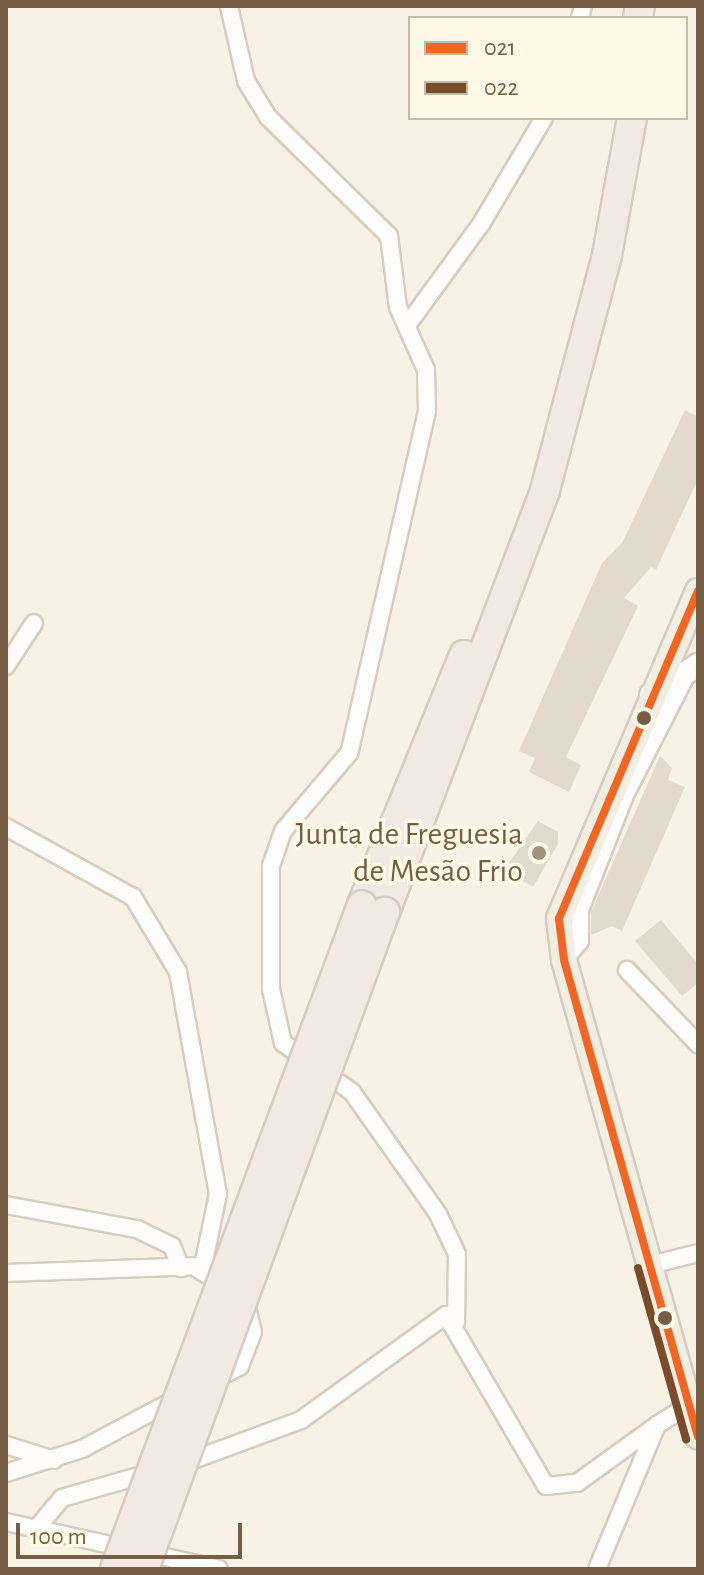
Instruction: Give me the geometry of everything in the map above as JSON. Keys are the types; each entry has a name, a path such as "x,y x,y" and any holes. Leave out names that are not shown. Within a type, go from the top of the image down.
{"highway":[{"path":"144,1569 374,908 551,424 594,273 620,120"},
{"path":"115,1569 374,908 545,490 607,255 632,120"}],"main road":[{"path":"698,591 563,898 564,960 698,1436"}],"street":[{"path":"229,6 246,81 268,117 389,236 398,307 426,370 427,411 349,753 283,831 271,865 271,989 283,1043 352,1092 438,1214 457,1254 456,1322 546,1486 577,1483 689,1405"},
{"path":"408,324 481,224 543,120"},
{"path":"6,666 34,623"},
{"path":"674,644 694,664"},
{"path":"651,695 694,664"},
{"path":"564,960 580,941 580,910 636,771 694,664"},
{"path":"6,827 133,897 178,972 218,1194 202,1271"},
{"path":"627,970 698,1044"},
{"path":"6,1205 137,1229 172,1246 181,1268"},
{"path":"650,1265 698,1253"},
{"path":"6,1273 181,1268 202,1271 244,1299 253,1332 240,1366 54,1460 6,1473"},
{"path":"36,1529 62,1498 262,1440 301,1420 434,1319 456,1322"},
{"path":"597,1569 657,1425"},
{"path":"6,1445 54,1460"},
{"path":"6,1522 219,1569"}],"building":[{"path":"685,410 698,417 698,479 656,570 651,567 624,598 638,606 566,757 581,765 569,792 529,772 535,758 519,751 602,563 622,543"},
{"path":"660,756 672,768 668,780 685,787 622,931 612,926 591,935 591,912"},
{"name":"Junta de Freguesia de Mesão Frio","path":"538,821 558,832 558,844 533,887 504,870"},
{"path":"661,920 698,964 698,983 682,996 635,941"}],"transit line":[{"name":"021","path":"698,591 559,919 564,960 698,1436"},
{"name":"022","path":"638,1268 686,1439"}],"place":[{"name":"Junta de Freguesia de Mesão Frio","path":"539,853"}]}
